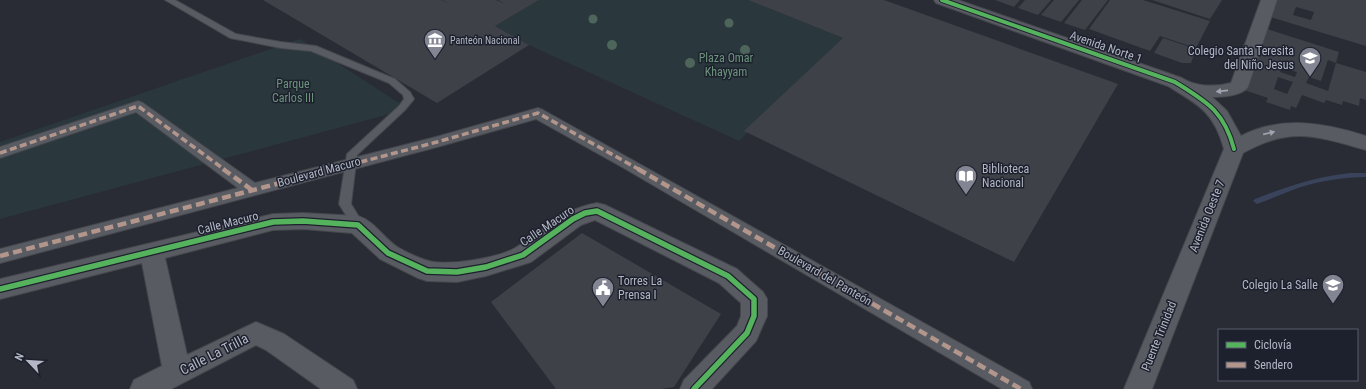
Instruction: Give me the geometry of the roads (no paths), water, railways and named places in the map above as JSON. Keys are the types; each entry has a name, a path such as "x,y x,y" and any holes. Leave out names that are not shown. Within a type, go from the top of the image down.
{"street":[{"name":"Avenida Norte 1","path":"942,0 1175,82 1209,104 1223,118 1230,133 1234,149"},
{"path":"1175,82 1210,92 1227,91 1239,87 1269,0"},
{"path":"0,153 138,106 252,190"},
{"name":"Boulevard Macuro","path":"0,256 538,113 628,163"},
{"path":"1234,149 1262,134 1286,129 1322,131 1366,143"},
{"name":"Avenida Oeste 7","path":"1181,283 1234,149"},
{"name":"Boulevard del Panteón","path":"628,163 1021,389"},
{"name":"Calle Macuro","path":"0,289 273,222 303,221 358,225 388,253 427,271 457,272 486,267 522,255 573,219 585,212 597,211 728,276 754,299 754,316 747,333 694,389"},
{"path":"152,252 177,372"},
{"name":"Puente Trinidad","path":"1138,389 1181,283"},
{"name":"Calle La Trilla","path":"144,389 256,333 275,342 342,389"}],"lane":[{"path":"170,0 232,36 281,46 313,48 392,81 407,94 409,99 402,108 352,154 345,204 358,225"}],"waterway":[{"path":"1257,201 1310,182 1337,176 1366,175"}],"place":[{"name":"Panteón Nacional","path":"435,60"},
{"name":"Colegio Santa Teresita del Niño Jesus","path":"1310,78"},
{"name":"Biblioteca Nacional","path":"966,196"},
{"name":"Colegio La Salle","path":"1333,304"},
{"name":"Torres La Prensa I","path":"603,308"}],"park label":[{"name":"Plaza Omar Khayyam","path":"726,65"},
{"name":"Parque Carlos III","path":"293,91"}]}
